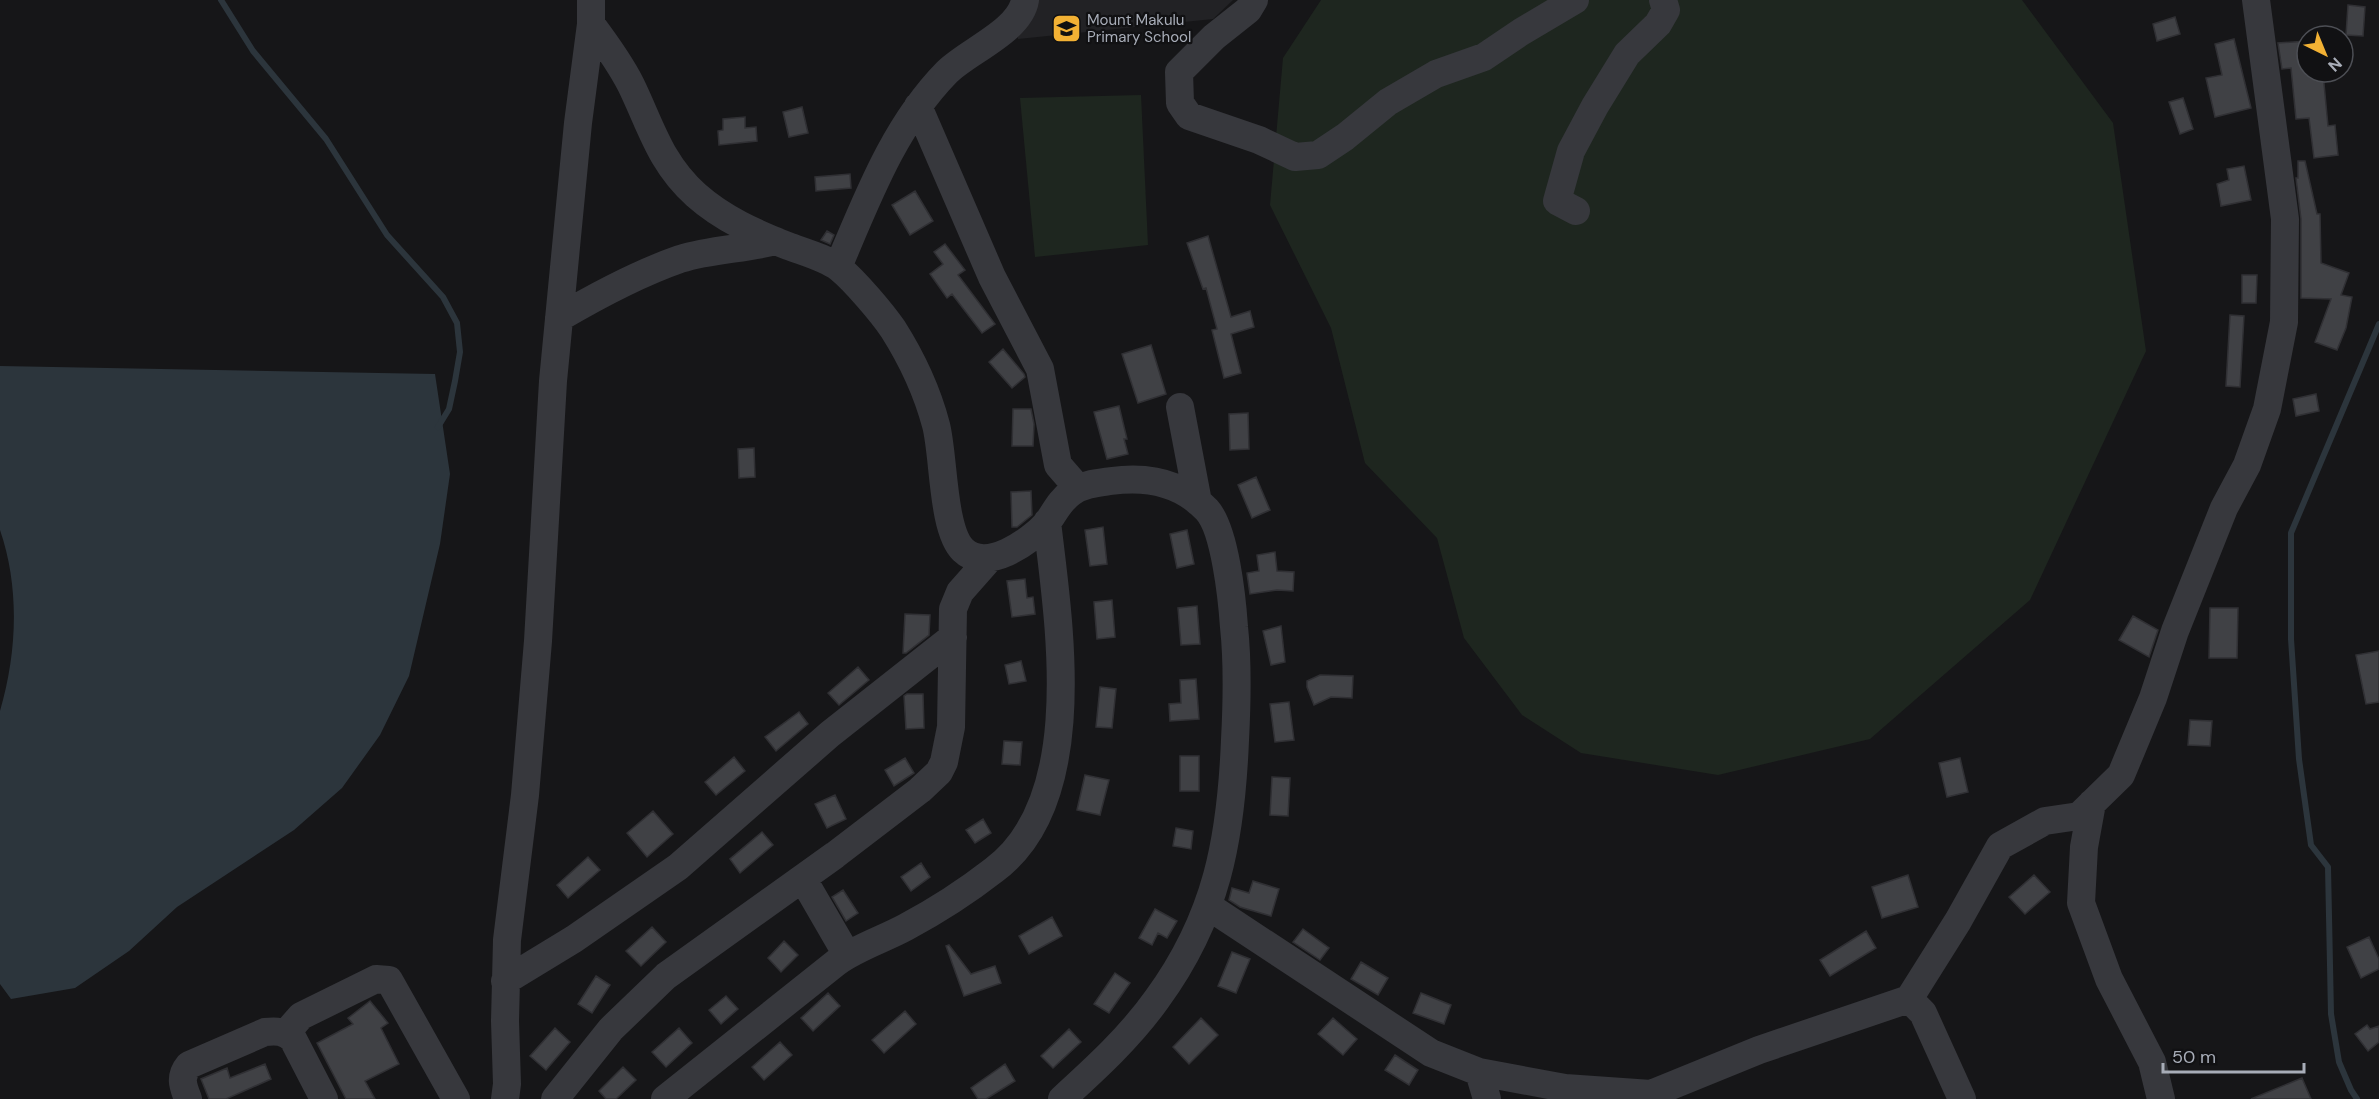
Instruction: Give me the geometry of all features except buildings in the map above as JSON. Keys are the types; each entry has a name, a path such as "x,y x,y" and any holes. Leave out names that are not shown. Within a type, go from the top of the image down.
{"street":[{"path":"838,267 884,163 918,106 948,71 1016,21 1024,7 1025,0"},
{"path":"1254,0 1248,10 1214,37 1179,72 1180,103 1189,116 1259,140 1295,157 1318,155 1345,138 1388,102 1436,74 1484,57 1575,0"},
{"path":"1576,211 1557,201 1571,151 1627,54 1658,24 1666,10 1663,0"},
{"path":"1208,906 1431,1053 1479,1072 1565,1088 1651,1094 1759,1050 1909,999 1958,921 2000,846 2045,821 2079,816 2121,775 2224,508 2247,465 2267,409 2284,322 2285,219 2256,0"},
{"path":"591,12 616,57 661,154 673,171 696,195 722,215 751,231 838,267 890,325 913,362 937,426 952,535 977,555"},
{"path":"505,1099 507,1084 505,981 507,940 525,795 538,641 559,318 591,12"},
{"path":"918,106 992,277 1040,369 1058,465 1078,488"},
{"path":"559,318 622,282 681,259 776,241"},
{"path":"1180,406 1198,502"},
{"path":"977,555 1021,544 1044,532 1066,496 1078,488 1094,483 1142,479 1160,481 1179,488 1198,502 1210,513 1218,527 1233,609 1236,648 1236,714 1230,817 1221,865 1208,906 1175,973 1156,1000 1132,1030 1062,1099"},
{"path":"665,1099 847,955 908,926 995,869 1014,852 1038,816 1054,771 1061,665 1060,640 1044,532"},
{"path":"555,1099 611,1029 653,987 681,964 803,879 910,798 939,772 946,755 951,727 955,600 968,581 977,555"},
{"path":"505,981 574,939 678,867 830,734 953,637"},
{"path":"2092,802 2084,847 2081,903 2109,979 2152,1062 2161,1099"},
{"path":"803,879 847,955"},
{"path":"286,1033 301,1016 376,980 389,980 456,1099"},
{"path":"1909,999 1923,1013 1962,1099"},
{"path":"188,1099 182,1081 183,1074 189,1065 265,1032 286,1033 298,1046 324,1099"},
{"path":"1479,1072 1487,1099"}],"shaded area":[{"name":"Mount Makulu Primary School","path":"1014,0 1233,0 1213,19 1018,39"},
{"path":"1321,0 2022,0 2113,123 2146,351 2030,600 1870,739 1718,775 1581,753 1522,715 1464,638 1437,538 1365,463 1331,328 1270,205 1283,58"},
{"path":"1141,95 1148,245 1035,257 1020,98"},
{"path":"0,366 435,374 450,474 440,544 409,676 380,735 342,788 294,830 177,907 129,951 75,988 11,999 0,984 0,711 10,666 14,620 11,575 0,530"}],"waterway":[{"path":"221,0 253,51 326,139 387,235 443,297 457,323 460,352 455,381 449,409 438,427"},
{"path":"2357,1099 2339,1062 2331,1014 2328,867 2311,845 2299,759 2291,639 2291,533 2379,324"}],"place":[{"name":"Mount Makulu Primary School","path":"1066,29"}]}
